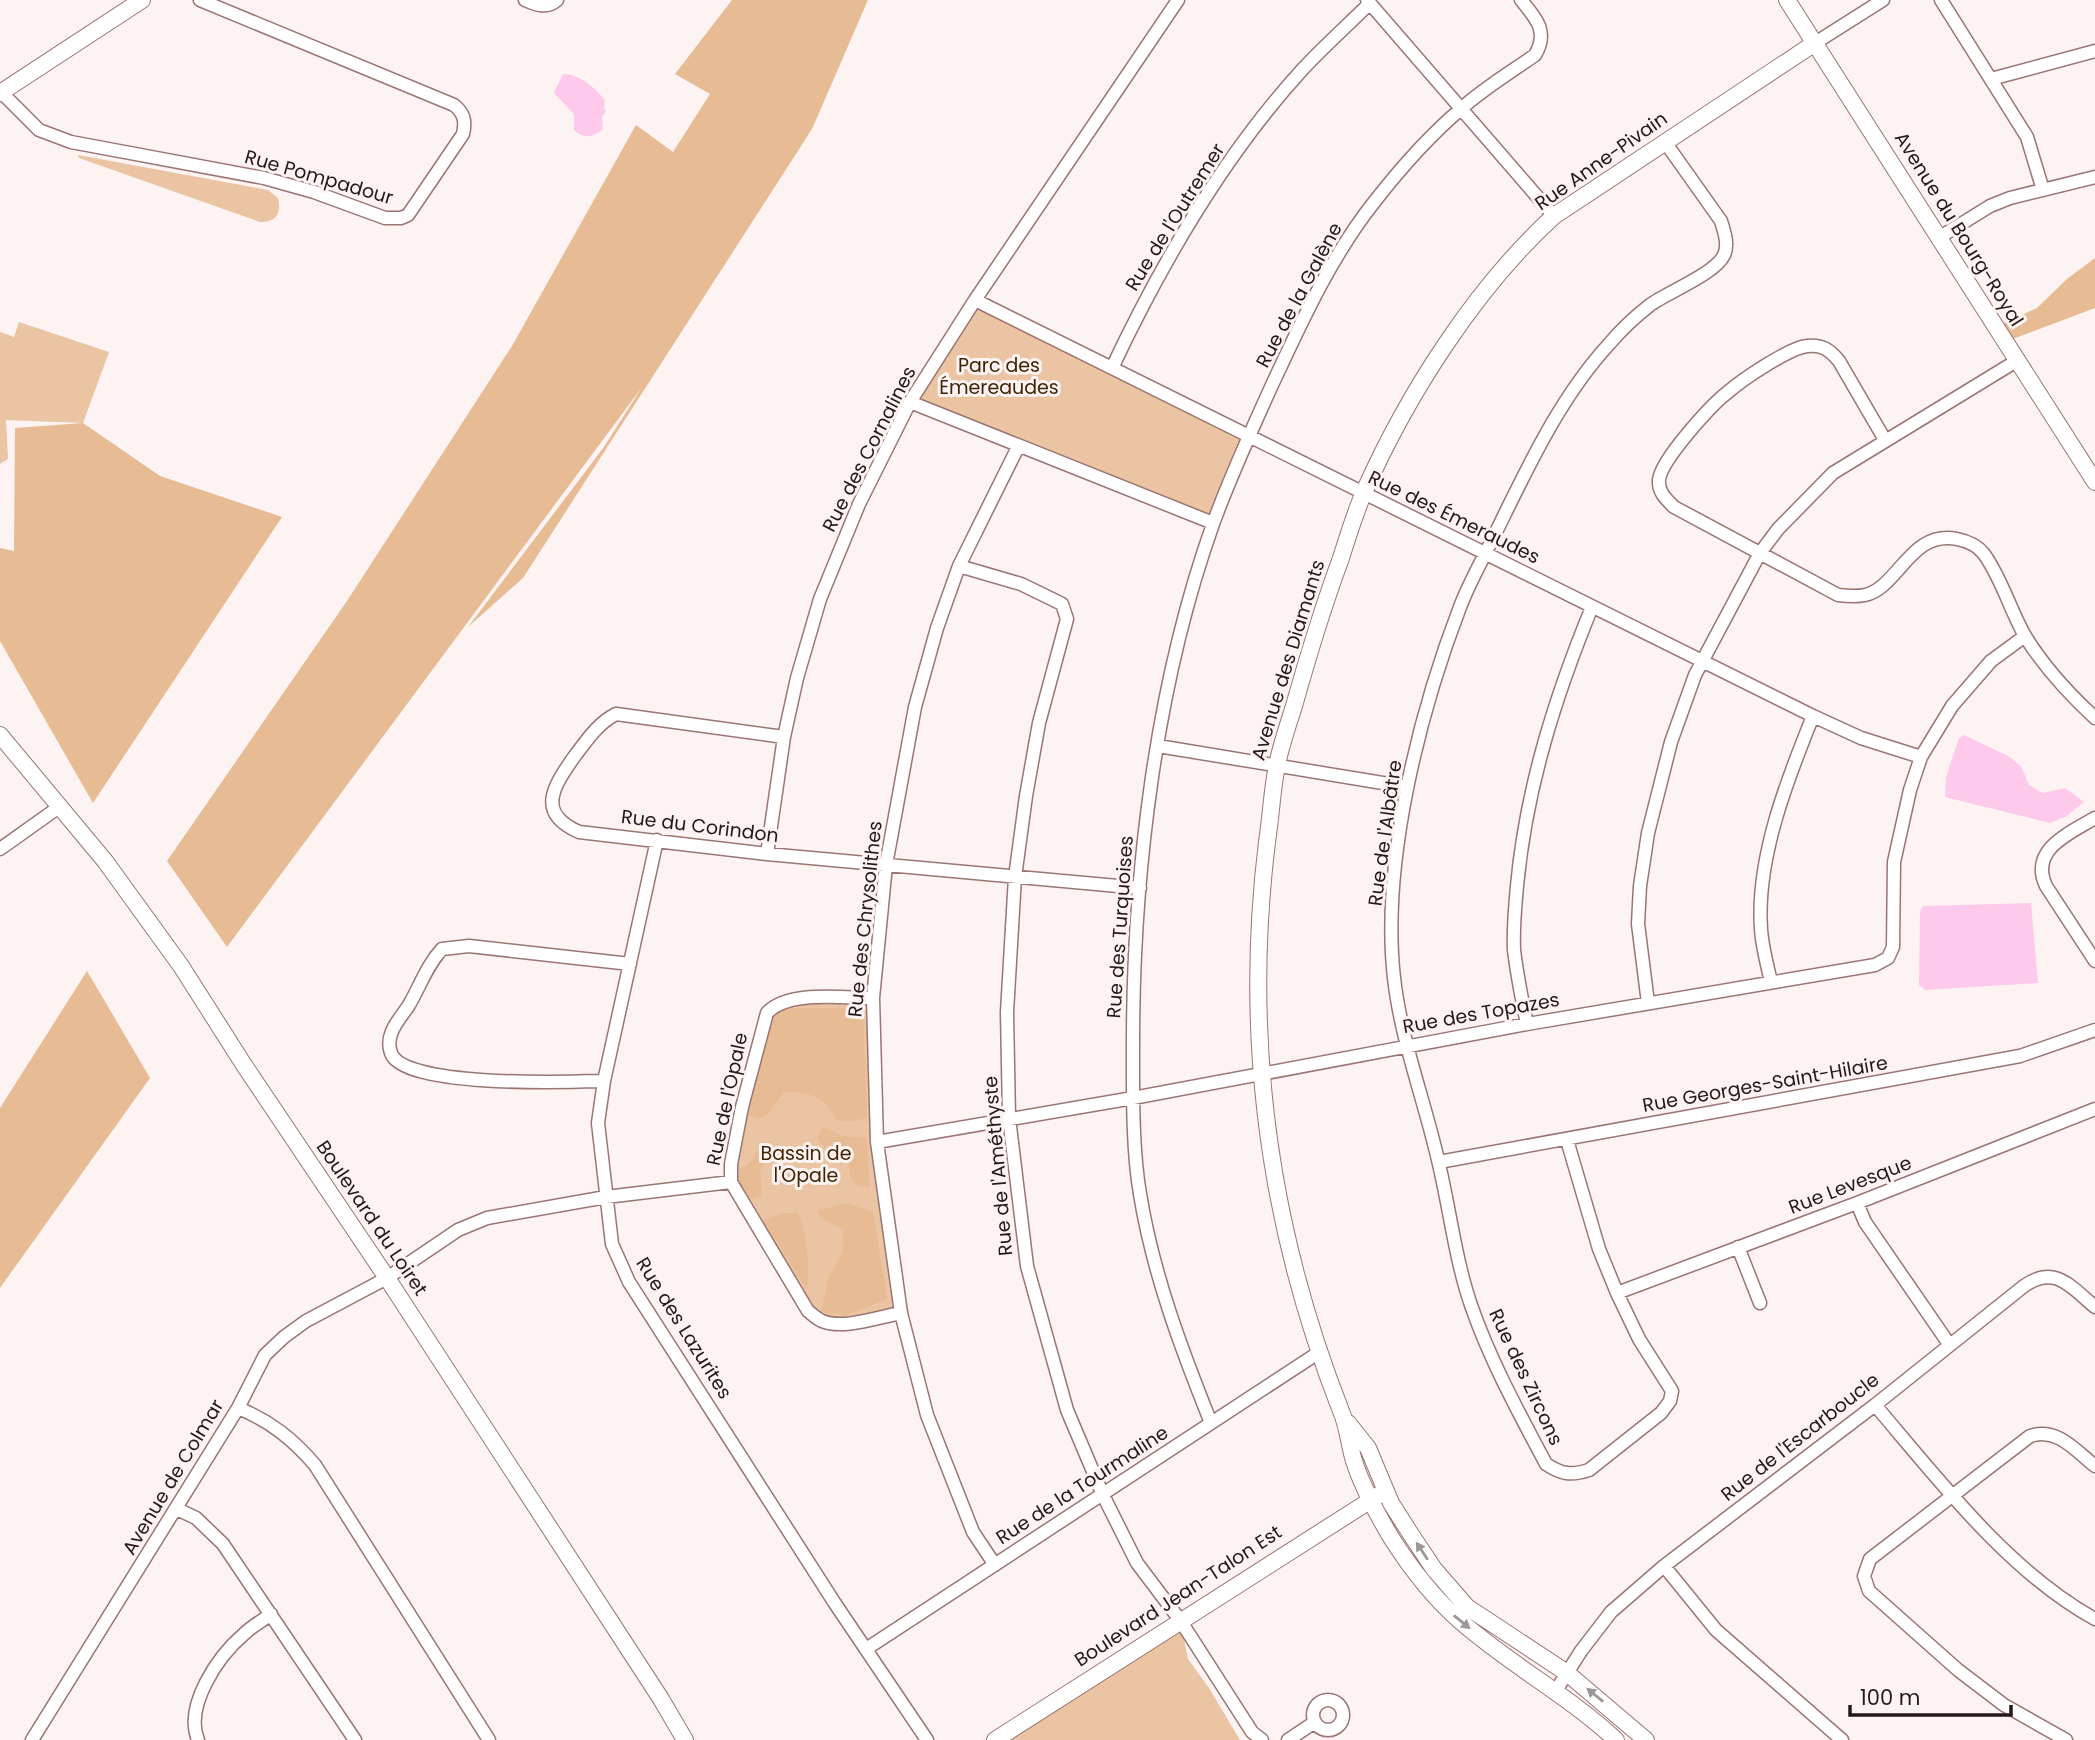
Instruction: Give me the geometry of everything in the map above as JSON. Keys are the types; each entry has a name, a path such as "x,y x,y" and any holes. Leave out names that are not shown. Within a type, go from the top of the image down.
{"street":[{"path":"0,92 142,0"},
{"name":"Rue Pompadour","path":"0,92 39,130 71,142 264,178 314,192 385,218 408,215 463,134 465,125 461,111 441,100 200,0"},
{"path":"525,0 552,5 557,0"},
{"name":"Rue des Cornalines","path":"767,854 784,737 797,678 820,599 859,504 910,402 975,300 1178,0"},
{"name":"Rue de la Galène","path":"1249,436 1290,345 1333,264 1373,203 1416,154 1462,108 1535,55 1540,47 1543,35 1540,24 1521,0"},
{"name":"Avenue du Bourg-Royal","path":"1787,0 2095,482"},
{"name":"Rue Anne-Pivain","path":"1364,494 1404,414 1446,347 1488,285 1527,241 1554,216 1883,0"},
{"path":"1941,0 2027,137 2043,190"},
{"path":"1368,2 1554,216"},
{"name":"Rue de l'Outremer","path":"1112,368 1137,315 1200,204 1257,124 1301,71 1368,2"},
{"path":"1991,79 2095,51"},
{"name":"Rue de l'Albâtre","path":"1407,1046 1394,981 1391,933 1396,863 1407,787 1446,647 1462,603 1528,465 1579,382 1610,342 1651,304 1691,282 1717,263 1724,254 1725,233 1721,221 1665,142"},
{"path":"1940,237 1990,206 2010,198 2095,177"},
{"name":"Rue des Émeraudes","path":"975,300 1813,716 1861,738 1921,757"},
{"path":"1885,440 1839,361 1829,350 1819,346 1806,346 1792,350 1727,392 1705,414 1663,466 1659,488 1664,498 1674,507 1838,595 1867,595 1923,545 1945,538 1967,541 1983,553 2025,636 2058,681 2095,718"},
{"path":"1648,1003 1638,924 1640,886 1648,833 1671,742 1695,676 1760,553 1778,529 1833,473 2018,360"},
{"path":"910,402 1213,523"},
{"name":"Rue des Turquoises","path":"1211,1423 1177,1337 1157,1273 1139,1191 1133,1098 1133,998 1147,817 1181,632 1213,523 1249,436"},
{"name":"Rue des Chrysolithes","path":"995,1565 973,1532 927,1415 901,1313 877,1142 873,998 886,865 915,707 937,628 959,566 1018,447"},
{"name":"Avenue des Diamants","path":"1364,494 1316,625 1277,765 1259,929 1257,1013 1261,1073 1277,1192 1290,1254 1318,1353 1345,1419 1353,1459 1369,1499 1402,1553 1457,1619 1616,1740"},
{"name":"Rue de l'Améthyste","path":"959,566 1021,584 1062,604 1067,619 1039,723 1015,877 1007,1012 1009,1118 1027,1266 1067,1410 1102,1495 1137,1563 1180,1620 1252,1732 1262,1740"},
{"path":"1527,1024 1514,949 1519,863 1531,796 1551,718 1570,660 1592,607"},
{"path":"1921,757 1960,697 1991,661 2025,636"},
{"name":"Rue du Corindon","path":"784,737 616,714 594,730 553,789 555,815 564,825 579,832 767,854 1140,888"},
{"path":"1770,982 1761,929 1762,893 1768,852 1794,762 1813,716"},
{"name":"Boulevard du Loiret","path":"0,736 106,861 181,966 387,1278 685,1740"},
{"path":"1158,746 1407,787"},
{"name":"Rue des Topazes","path":"877,1142 1133,1098 1527,1024 1875,965 1888,958 1893,947 1894,862 1910,790 1921,757"},
{"path":"0,849 58,807"},
{"path":"2095,818 2045,853 2041,864 2041,875 2046,886 2095,961"},
{"name":"Rue des Lazurites","path":"657,840 604,1081 598,1123 612,1244 629,1282 834,1602 926,1740"},
{"path":"604,1081 546,1083 432,1076 407,1069 397,1062 391,1054 389,1043 393,1027 433,958 442,949 469,946 630,964"},
{"name":"Rue de l'Opale","path":"873,998 794,999 774,1006 767,1013 742,1107 731,1164 731,1182 808,1311 823,1322 857,1324 901,1313"},
{"name":"Rue Georges-Saint-Hilaire","path":"1439,1162 2020,1056 2095,1030"},
{"name":"Rue des Zircons","path":"1407,1046 1439,1162 1461,1271 1472,1309 1494,1360 1546,1464 1559,1472 1575,1475 1589,1470 1661,1413 1670,1401 1672,1391 1639,1339 1617,1293 1599,1249 1567,1140"},
{"name":"Rue Levesque","path":"1617,1293 2095,1110"},
{"name":"Avenue de Colmar","path":"32,1740 177,1509 238,1408 265,1355 284,1337 306,1321 387,1278 458,1230 487,1217 606,1197 731,1182"},
{"path":"1857,1203 1865,1222 1949,1344"},
{"path":"1738,1247 1760,1303"},
{"name":"Rue de l'Escarboucle","path":"1555,1692 1611,1612 1664,1566 1875,1405 2024,1286 2043,1276 2055,1277 2095,1307"},
{"name":"Rue de la Tourmaline","path":"866,1648 1318,1353"},
{"path":"1875,1405 1952,1495 2007,1551 2048,1588 2095,1619"},
{"path":"238,1408 275,1427 298,1445 315,1465 489,1740"},
{"name":"Avenue des Diamants","path":"1345,1419 1367,1448 1385,1491 1434,1569 1467,1607 1567,1673 1646,1740"},
{"path":"2066,1740 2004,1705 1977,1684 1868,1591 1864,1576 1870,1559 2030,1436 2050,1433 2095,1466"},
{"name":"Boulevard Jean-Talon Est","path":"995,1740 1385,1491"},
{"path":"177,1509 196,1518 223,1544 355,1740"},
{"path":"1664,1566 1716,1630 1842,1740"},
{"path":"198,1740 193,1719 195,1707 208,1680 226,1653 244,1634 271,1614"},
{"path":"1288,1740 1315,1722"}],"green space":[{"path":"78,155 268,190 278,198 277,216 270,221 260,222 79,158"},
{"name":"Parc des Émereaudes","path":"975,300 1249,436 1213,523 910,402"},
{"path":"19,322 109,352 83,423 6,420 8,459 0,464 0,332 14,337"},
{"name":"Bassin de l'Opale","path":"873,998 877,1142 901,1313 823,1322 808,1311 731,1182 731,1164 774,1006"},
{"path":"1180,1620 1188,1659 1240,1740 996,1740"}],"shaded area":[{"path":"732,0 868,0 812,129 523,578 468,627 604,447 642,387 227,947 167,861 347,601 512,346 636,125 673,152 710,94 675,74"},
{"path":"563,74 581,79 605,100 603,129 596,134 585,136 574,130 574,114 554,93"},
{"path":"2095,258 2095,308 2010,340 2002,324 2037,308 2067,279"},
{"path":"83,423 160,476 282,517 93,803 0,641 0,548 14,551 15,428"},
{"path":"1964,735 2008,756 2021,766 2029,785 2043,793 2065,788 2084,802 2067,816 2050,823 1945,797 1946,777 1959,738"},
{"path":"2031,903 2038,983 1925,990 1919,985 1920,912 1923,906"},
{"path":"87,971 150,1078 0,1288 0,1108"},
{"path":"778,1008 854,1008 863,1013 867,1118 848,1122 836,1120 827,1106 816,1097 793,1092 784,1092 767,1115 757,1119 747,1113 769,1016"},
{"path":"824,1127 841,1136 867,1138 869,1187 858,1186 850,1176 846,1149 825,1149 817,1138"},
{"path":"763,1143 768,1153 760,1171 762,1192 759,1197 749,1199 736,1178 737,1169 747,1166"},
{"path":"846,1203 873,1212 887,1299 846,1315 821,1312 829,1276 842,1253 844,1230 821,1218 818,1211"},
{"path":"784,1213 798,1213 801,1222 808,1260 807,1290 763,1220"}]}
